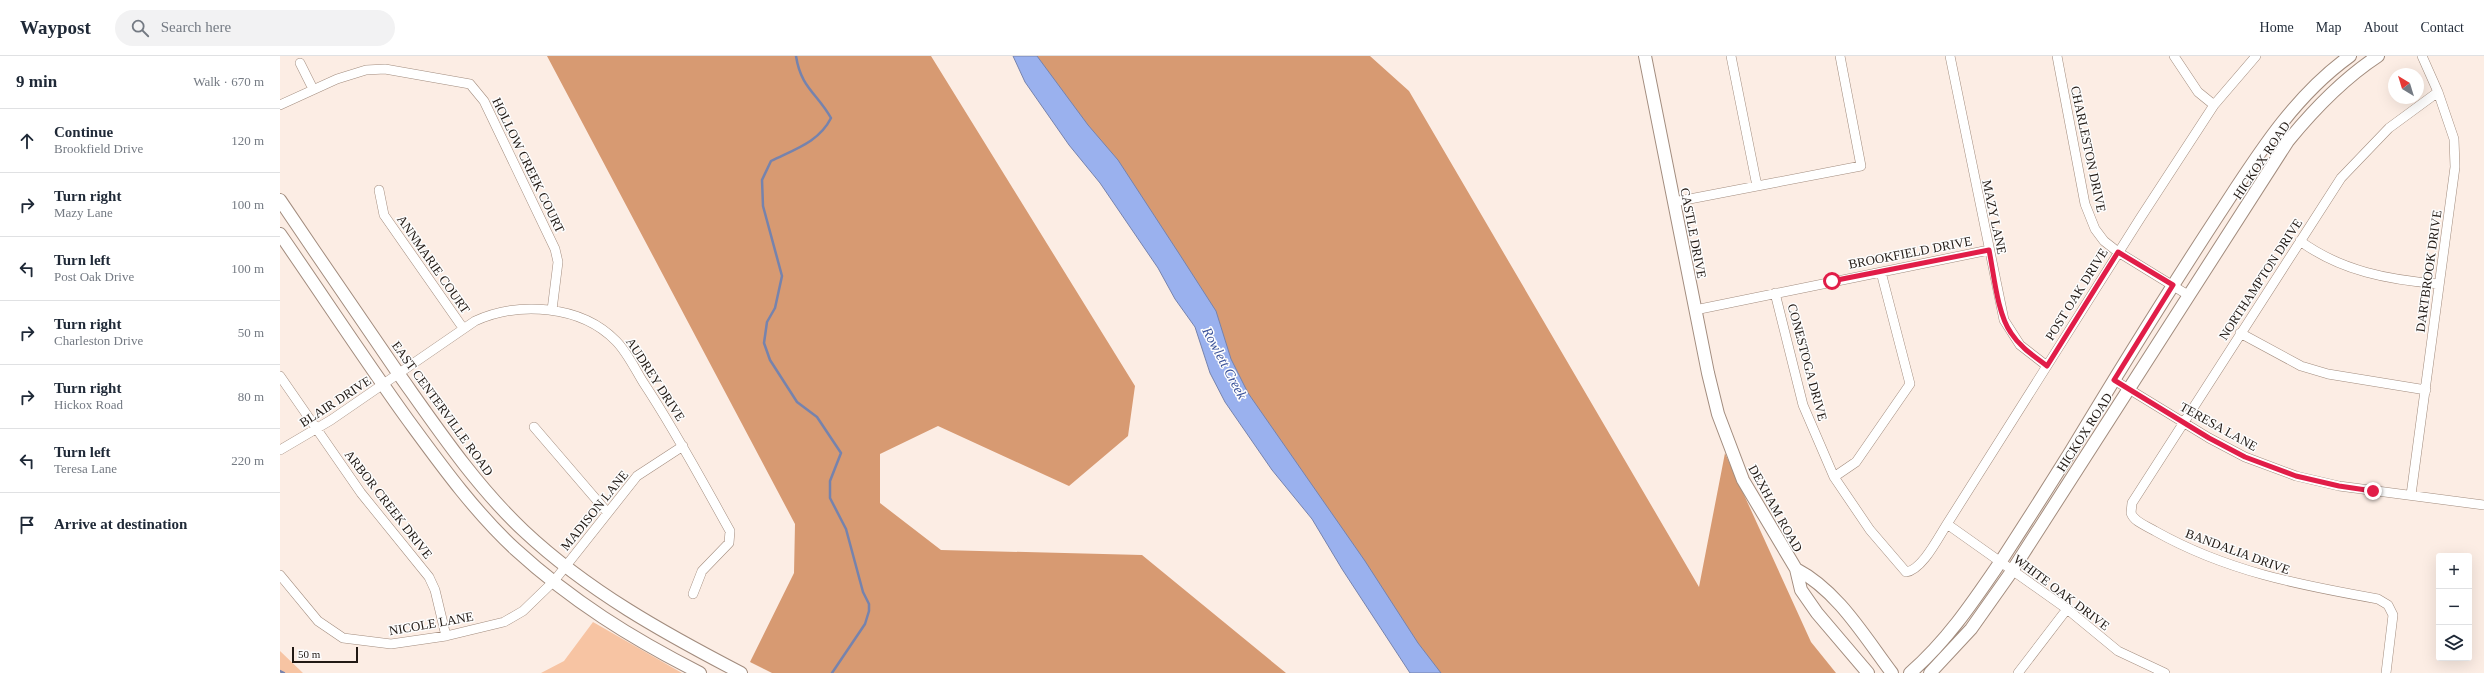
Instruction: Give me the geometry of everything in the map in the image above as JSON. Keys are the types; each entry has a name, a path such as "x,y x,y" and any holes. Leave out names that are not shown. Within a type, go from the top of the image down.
{"street":[{"name":"CASTLE DRIVE","path":"1645,56 1695,310 1718,414"},
{"path":"1731,56 1757,186"},
{"path":"1674,202 1861,166 1840,56"},
{"name":"MAZY LANE","path":"1950,56 2004,320 2010,333 2020,345 2047,366"},
{"name":"CHARLESTON DRIVE","path":"2057,56 2085,204 2095,229 2104,241 2118,252 2188,294"},
{"path":"2174,56 2198,92 2214,105"},
{"name":"POST OAK DRIVE","path":"1912,571 1920,565 1947,524 2118,252 2214,105 2256,56"},
{"name":"HICKOX ROAD","path":"1910,673 1932,654 1957,625 2000,562 2039,503 2173,285 2275,130 2307,93 2350,56"},
{"name":"HICKOX ROAD","path":"1930,673 1972,629 2012,571 2188,294 2288,141 2314,109 2361,68 2378,56"},
{"name":"DARTBROOK DRIVE","path":"2411,495 2455,167 2454,139 2438,92 2422,56"},
{"path":"280,105 313,89 300,62"},
{"name":"HOLLOW CREEK COURT","path":"313,89 350,74 379,70 470,84 484,101 550,234 558,262 552,310"},
{"name":"NORTHAMPTON DRIVE","path":"2132,503 2341,178 2363,153 2389,128 2438,92"},
{"name":"ANNMARIE COURT","path":"379,190 384,215 463,328"},
{"name":"EAST CENTERVILLE ROAD","path":"280,200 448,443 499,506 525,532 588,583 649,624 741,673"},
{"path":"280,234 383,385 466,497 515,548 554,581 633,638 700,673"},
{"path":"2300,241 2342,266 2414,282 2439,284"},
{"name":"BROOKFIELD DRIVE","path":"1695,310 1989,250"},
{"path":"1834,477 1856,462 1910,384 1881,272"},
{"name":"CONESTOGA DRIVE","path":"1775,293 1803,405 1834,477 1870,530 1894,560 1906,572 1912,571"},
{"name":"AUDREY DRIVE","path":"383,385 463,328 500,311 513,309 552,310 593,324 617,342 682,446 731,536 729,543 712,558 702,571 693,594"},
{"path":"2240,333 2301,366 2328,374 2426,390"},
{"name":"ARBOR CREEK DRIVE","path":"280,376 360,493 429,577 435,590 446,636"},
{"name":"TERESA LANE","path":"2114,380 2128,390 2245,457 2296,476 2339,486 2484,505"},
{"name":"BLAIR DRIVE","path":"280,450 317,429 383,385"},
{"name":"DEXHAM ROAD","path":"1718,414 1743,480 1796,569 1801,590 1817,613 1868,673"},
{"path":"534,427 607,512"},
{"name":"MADISON LANE","path":"566,566 607,512 637,476 682,446"},
{"name":"BANDALIA DRIVE","path":"2132,503 2131,513 2138,521 2175,542 2228,564 2296,585 2378,599 2388,605 2393,615 2386,673"},
{"name":"WHITE OAK DRIVE","path":"1947,524 2067,609 2118,651 2165,673"},
{"name":"NICOLE LANE","path":"280,575 318,621 344,638 391,644 446,636 504,622 523,611 554,581 566,566"},
{"name":"DEXHAM ROAD","path":"1796,569 1811,577 1830,592 1892,673"},
{"path":"2018,673 2067,609"}],"shaded area":[{"path":"547,56 931,56 1135,386 1128,436 1069,486 938,426 880,454 880,503 941,550 1142,555 1286,673 772,673 750,662 794,573 795,524"},
{"path":"1024,56 1370,56 1409,91 1699,587 1725,453 1811,642 1836,673 1426,673 1282,457"},
{"path":"593,622 682,673 541,673 564,661"},
{"path":"280,651 303,673 280,673"}],"water":[{"name":"Rowlett Creek","path":"1013,56 1037,56 1088,125 1118,160 1216,311 1231,359 1248,393 1365,561 1418,643 1441,673 1410,673 1342,569 1312,519 1272,470 1225,402 1210,373 1195,327 1175,299 1158,268 1100,183 1069,145 1025,82"}],"waterway":[{"path":"796,56 798,67 802,76 810,90 826,109 831,118 826,126 813,139 771,161 762,180 763,206 782,276 775,308 767,322 764,343 770,360 797,402 817,417 841,453 830,481 830,498 846,529 863,592 869,604 869,611 865,624 832,673"},
{"path":"280,671 284,673"}],"route":[{"path":"1832,281 1989,250 2004,320 2010,333 2020,345 2047,366 2118,252 2173,285 2114,380 2128,390 2209,438 2245,457 2296,476 2339,486 2373,491"}]}
